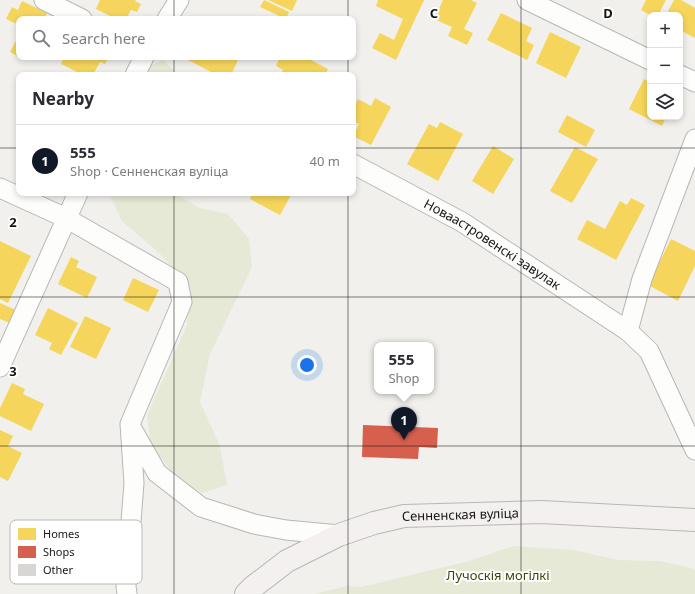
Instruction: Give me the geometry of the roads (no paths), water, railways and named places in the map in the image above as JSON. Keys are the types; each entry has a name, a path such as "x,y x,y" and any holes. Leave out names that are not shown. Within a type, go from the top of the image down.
{"street":[{"path":"44,0 76,16"},
{"path":"169,16 179,0"},
{"path":"527,0 647,59"},
{"path":"136,72 142,60"},
{"path":"683,76 695,82"},
{"path":"628,331 642,279 695,139"},
{"name":"Новаастровенскі завулак","path":"356,166 462,222 628,331 650,351 695,450"},
{"path":"0,188 16,195"},
{"path":"18,196 66,218 178,282 182,302 130,424 134,483 131,520"},
{"path":"0,367 77,196"},
{"path":"130,424 157,473 201,506 254,524 286,530 340,535"},
{"name":"Сенненская вуліца","path":"246,594 287,561 340,535 374,523 404,516 541,512 695,520"},
{"path":"126,584 127,594"}],"place":[{"name":"555","path":"404,440"}],"park label":[{"name":"Лучоскія могілкі","path":"498,575"}]}
